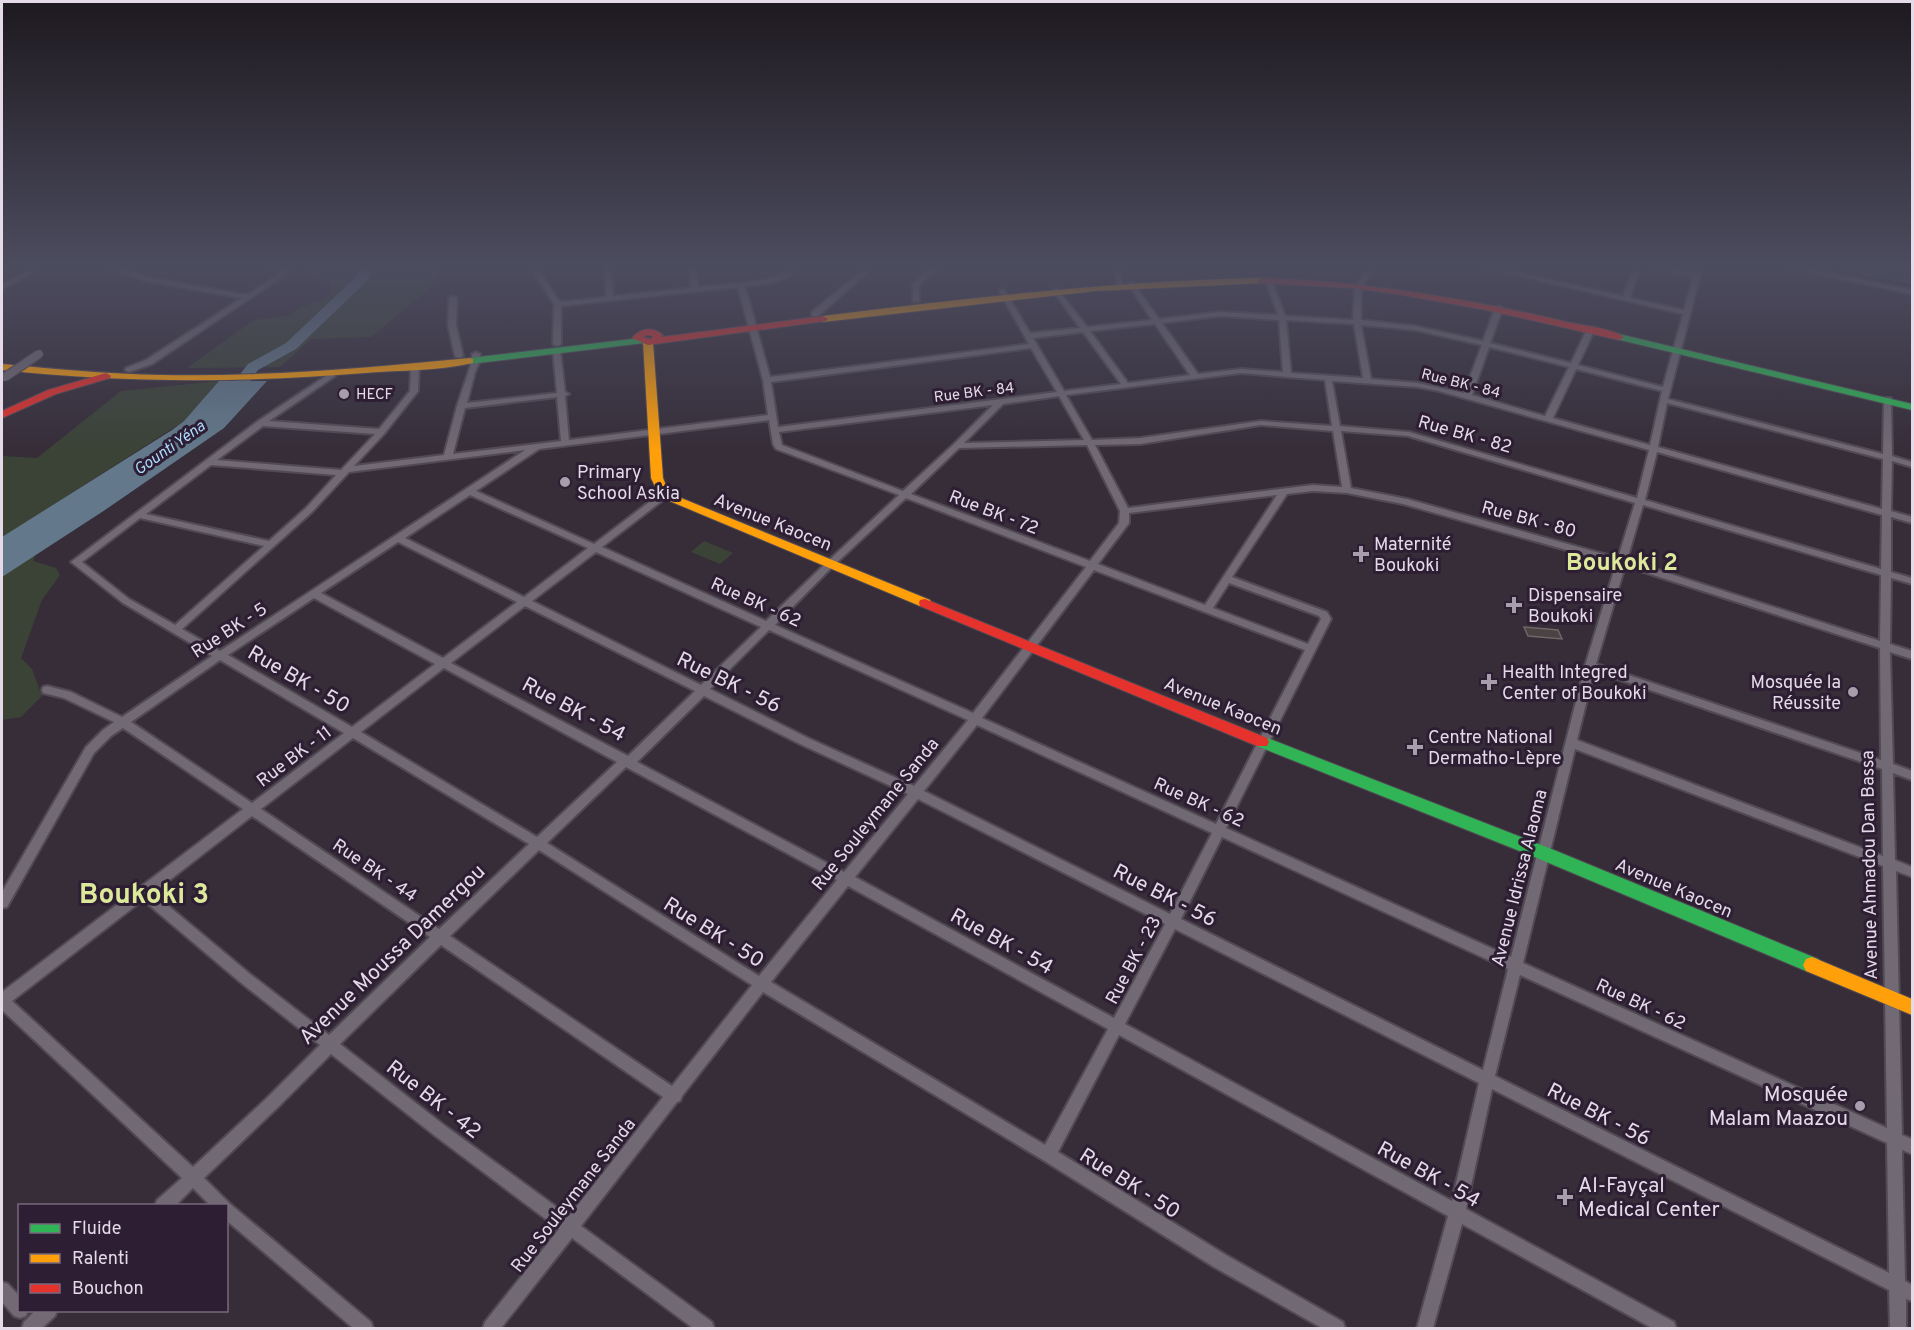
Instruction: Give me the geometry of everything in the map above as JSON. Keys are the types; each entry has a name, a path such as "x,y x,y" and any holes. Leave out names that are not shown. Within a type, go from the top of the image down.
{"main road":[{"path":"256,374 333,374 415,368 476,358 729,327"},
{"path":"1582,327 1679,347 1912,402"},
{"path":"1598,327 1912,407"},
{"path":"648,338 657,478 664,495"},
{"path":"3,372 106,376 236,375 376,365 459,356 476,358"},
{"path":"2,357 129,370 147,366 236,375"},
{"path":"2,415 52,392 106,376"},
{"name":"Avenue Kaocen","path":"664,495 1265,743 1543,853 1912,1007"}],"street":[{"path":"147,366 204,327"},
{"path":"452,327 459,356"},
{"path":"557,327 557,348 566,442"},
{"name":"Rue BK - 72","path":"753,327 767,380 777,444 784,450 1312,649"},
{"path":"1021,327 1090,443 1125,512"},
{"path":"767,380 1029,341 1098,327"},
{"path":"1161,327 1196,376"},
{"path":"1283,327 1287,374"},
{"path":"1358,327 1367,380"},
{"path":"1404,327 1422,329 1573,366 1665,395 1912,464"},
{"path":"1467,397 1491,327"},
{"name":"Avenue Idrissa Alaoma","path":"1425,1329 1457,1213 1487,1080 1590,666 1622,562 1684,327"},
{"path":"1082,329 1126,385"},
{"path":"1548,419 1591,329"},
{"path":"3,372 39,354"},
{"path":"448,457 476,358"},
{"path":"176,630 309,510 381,432 414,391 415,368"},
{"name":"Rue BK - 84","path":"775,430 1241,371 1367,380 1430,387 1912,520"},
{"path":"139,514 261,423 333,374"},
{"path":"1328,378 1347,490"},
{"path":"461,406 563,394"},
{"name":"Avenue Ahmadou Dan Bassa","path":"1888,400 1885,646 1891,864 1890,998 1898,1329"},
{"name":"Avenue Moussa Damergou","path":"165,1204 332,1045 441,936 703,690 829,565 957,446 1000,402"},
{"path":"210,462 343,471 774,417"},
{"path":"261,423 381,432"},
{"name":"Rue BK - 82","path":"957,446 1090,443 1168,438 1261,423 1417,436 1912,581"},
{"name":"Rue BK - 5","path":"2,903 90,750 107,733 219,656 537,446"},
{"name":"Rue BK - 80","path":"1125,512 1313,488 1347,490 1404,501 1622,562 1912,655"},
{"path":"1208,609 1284,491"},
{"name":"Rue BK - 62","path":"469,492 975,719 1912,1148"},
{"name":"Rue BK - 11","path":"2,1001 664,495"},
{"name":"Rue Souleymane Sanda","path":"491,1329 761,984 917,793 1031,647 1124,523 1125,512"},
{"path":"139,514 270,544"},
{"name":"Rue BK - 50","path":"139,514 76,562 126,602 354,733 539,844 761,984 1337,1329"},
{"name":"Rue BK - 56","path":"398,538 804,741 917,793 1912,1293"},
{"name":"Rue BK - 23","path":"1048,1155 1173,921 1326,619 1323,614 1227,579"},
{"name":"Rue BK - 54","path":"314,594 846,879 1668,1329"},
{"path":"1590,666 1912,775"},
{"name":"Rue BK - 44","path":"47,690 67,695 123,722 675,1096"},
{"path":"1572,743 1912,872"},
{"name":"Rue BK - 42","path":"144,893 245,978 439,1130 706,1329"},
{"path":"2,1001 221,1204"},
{"path":"228,1211 366,1329"},
{"path":"2,1290 18,1308"},
{"path":"22,1312 33,1327 48,1312"}],"green space":[{"path":"244,327 383,327 371,337 311,339 280,367 187,368"},
{"path":"219,381 184,421 56,503 33,561 56,568 60,575 42,600 21,658 32,669 42,696 21,717 2,720 2,456 37,458 121,391"},
{"path":"704,541 733,553 720,564 691,552"}],"water":[{"path":"219,381 267,381 224,428 2,577 2,537 172,430 184,421"}],"building":[{"name":"Dispensaire Boukoki","path":"1524,627 1558,630 1562,639 1528,636"}],"waterway":[{"name":"Gounti Yéna","path":"226,402 253,367 291,346 311,327"}],"traffic: fast":[{"path":"1619,337 1912,407"},
{"path":"470,361 641,341"},
{"path":"1262,742 1543,853 1812,965"}],"traffic: slow":[{"path":"648,342 657,478 664,495 925,603"},
{"path":"2,367 121,377 238,378 470,361"},
{"path":"1812,965 1912,1007"}],"traffic: jam":[{"path":"656,339 658,335 650,332 637,338 648,342 762,327"},
{"path":"1577,327 1619,337"},
{"path":"2,415 52,392 106,376"},
{"path":"925,603 1262,742"}],"place":[{"name":"HECF","path":"344,394"},
{"name":"Primary School Askia","path":"565,482"},
{"name":"Maternité Boukoki","path":"1361,554"},
{"name":"Dispensaire Boukoki","path":"1514,605"},
{"name":"Health Integred Center of Boukoki","path":"1489,682"},
{"name":"Mosquée la Réussite","path":"1853,692"},
{"name":"Centre National Dermatho-Lèpre","path":"1415,747"},
{"name":"Mosquée Malam Maazou","path":"1860,1106"},
{"name":"Al-Fayçal Medical Center","path":"1565,1197"}],"district":[{"name":"Boukoki 2","path":"1622,562"},
{"name":"Boukoki 3","path":"144,893"}]}
